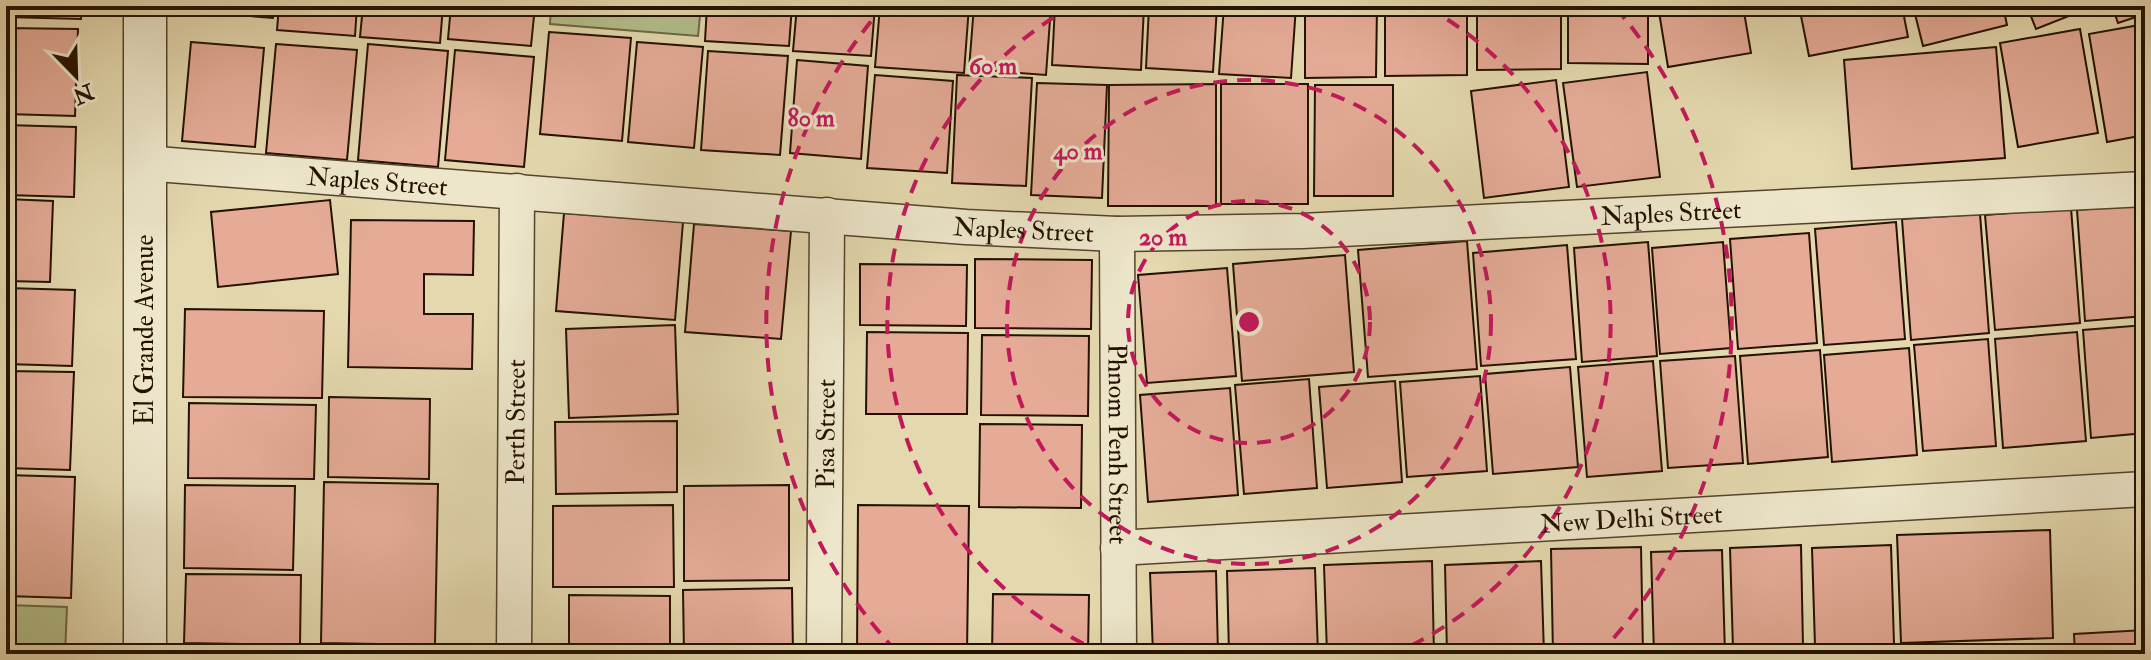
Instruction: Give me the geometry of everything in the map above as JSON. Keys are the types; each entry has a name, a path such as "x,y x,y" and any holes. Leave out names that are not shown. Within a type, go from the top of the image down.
{"street":[{"name":"El Grande Avenue","path":"145,6 145,654"},
{"name":"Naples Street","path":"144,163 966,227 1117,234 1302,231 2145,189"},
{"name":"Perth Street","path":"514,654 517,191"},
{"name":"Pisa Street","path":"824,654 827,215"},
{"name":"Phnom Penh Street","path":"1117,234 1119,654"},
{"name":"New Delhi Street","path":"1118,548 2145,489"}],"green space":[{"path":"551,6 701,6 698,36 550,24"},
{"path":"6,605 67,607 65,654 6,654"}],"building":[{"path":"6,6 82,6 81,19 6,17"},
{"path":"190,6 274,6 273,18 190,11"},
{"path":"279,6 357,6 355,36 277,30"},
{"path":"363,6 443,6 440,43 360,37"},
{"path":"451,6 535,6 531,46 448,39"},
{"path":"707,6 792,6 789,46 705,41"},
{"path":"797,6 875,6 871,56 793,51"},
{"path":"880,6 969,6 964,73 875,67"},
{"path":"974,6 1051,6 1046,75 969,69"},
{"path":"1055,6 1144,6 1141,70 1052,65"},
{"path":"1149,6 1217,6 1213,72 1146,68"},
{"path":"1224,6 1296,6 1291,78 1219,74"},
{"path":"1305,6 1377,6 1376,77 1305,78"},
{"path":"1385,6 1467,6 1467,75 1385,76"},
{"path":"1477,6 1561,6 1561,69 1477,70"},
{"path":"1568,6 1648,6 1648,64 1568,63"},
{"path":"1658,6 1743,6 1751,53 1668,67"},
{"path":"1799,6 1902,6 1908,37 1809,56"},
{"path":"1913,6 2003,6 2007,25 1923,46"},
{"path":"2027,6 2094,6 2036,29"},
{"path":"2112,6 2145,6 2145,14 2118,23"},
{"path":"2145,24 2145,135 2107,142 2089,34"},
{"path":"6,28 78,29 75,116 6,114"},
{"path":"2080,29 2098,133 2018,147 2000,43"},
{"path":"549,32 631,38 622,141 540,134"},
{"path":"191,42 264,48 255,147 182,141"},
{"path":"637,42 703,47 694,148 628,142"},
{"path":"276,44 357,50 347,160 266,153"},
{"path":"368,44 448,51 438,167 358,160"},
{"path":"1996,47 2005,158 1852,169 1844,60"},
{"path":"455,50 534,57 524,167 445,160"},
{"path":"708,51 788,56 780,155 701,150"},
{"path":"797,60 868,66 861,159 790,153"},
{"path":"1647,72 1660,177 1577,187 1563,83"},
{"path":"875,75 953,81 947,173 867,168"},
{"path":"957,75 1032,78 1026,186 952,183"},
{"path":"1556,80 1569,187 1484,198 1471,91"},
{"path":"1037,83 1107,85 1102,198 1031,195"},
{"path":"1216,84 1216,206 1108,206 1109,85"},
{"path":"1221,84 1308,84 1308,204 1221,204"},
{"path":"1315,85 1393,85 1393,196 1314,196"},
{"path":"6,125 76,127 74,197 6,195"},
{"path":"6,199 53,201 50,282 6,281"},
{"path":"330,200 338,274 218,287 211,212"},
{"path":"2145,204 2145,316 2085,321 2077,210"},
{"path":"2071,208 2080,323 1995,330 1985,215"},
{"path":"564,213 683,222 675,320 556,311"},
{"path":"1980,214 1989,333 1911,340 1902,219"},
{"path":"351,220 474,221 473,275 424,274 424,314 473,314 472,369 348,367"},
{"path":"1896,222 1905,339 1824,345 1815,229"},
{"path":"694,224 791,231 781,339 685,332"},
{"path":"1809,233 1817,343 1738,349 1730,239"},
{"path":"1467,241 1477,369 1368,377 1358,250"},
{"path":"1648,242 1657,356 1582,362 1574,248"},
{"path":"1723,242 1731,348 1660,354 1652,248"},
{"path":"1567,245 1576,359 1481,366 1473,253"},
{"path":"1345,255 1354,372 1242,381 1233,264"},
{"path":"975,259 1092,260 1091,329 975,328"},
{"path":"860,264 967,265 966,326 860,325"},
{"path":"1227,268 1236,376 1147,383 1138,275"},
{"path":"6,288 75,290 72,366 6,364"},
{"path":"185,309 324,311 322,398 183,397"},
{"path":"675,325 678,414 569,418 566,329"},
{"path":"2145,325 2145,433 2091,438 2083,330"},
{"path":"867,332 968,333 967,414 866,414"},
{"path":"2077,332 2086,441 2003,448 1995,339"},
{"path":"982,335 1089,336 1088,416 981,415"},
{"path":"1988,339 1996,446 1923,451 1914,345"},
{"path":"1909,348 1917,455 1832,462 1824,355"},
{"path":"1820,350 1828,457 1748,464 1740,356"},
{"path":"1735,356 1743,463 1668,468 1660,361"},
{"path":"1653,361 1662,471 1587,477 1578,367"},
{"path":"1570,367 1578,467 1493,474 1485,374"},
{"path":"6,371 74,372 70,470 6,468"},
{"path":"1480,376 1487,471 1407,477 1400,382"},
{"path":"1309,379 1317,488 1244,494 1235,385"},
{"path":"1395,381 1402,482 1327,488 1319,387"},
{"path":"1230,388 1238,495 1148,502 1140,395"},
{"path":"329,397 430,399 429,479 328,477"},
{"path":"189,403 316,405 314,479 188,478"},
{"path":"677,421 677,492 556,494 555,422"},
{"path":"980,424 1082,425 1081,508 979,507"},
{"path":"6,475 75,477 71,598 6,596"},
{"path":"324,482 438,484 435,645 321,643"},
{"path":"185,485 295,486 293,570 184,568"},
{"path":"789,485 789,580 684,581 684,486"},
{"path":"673,505 674,587 553,587 553,506"},
{"path":"858,505 969,506 967,654 857,654"},
{"path":"2050,530 2053,638 1901,643 1897,535"},
{"path":"1801,545 1803,647 1733,649 1730,548"},
{"path":"1891,545 1894,644 1815,646 1812,548"},
{"path":"1641,547 1643,654 1553,654 1551,549"},
{"path":"1722,550 1725,654 1654,654 1651,552"},
{"path":"1432,561 1434,654 1327,654 1324,565"},
{"path":"1541,561 1544,654 1447,654 1445,565"},
{"path":"1315,568 1318,654 1229,654 1227,571"},
{"path":"1216,571 1218,654 1153,654 1150,573"},
{"path":"186,574 301,575 300,645 184,643"},
{"path":"792,588 793,654 684,654 683,590"},
{"path":"993,594 1089,595 1088,654 992,654"},
{"path":"569,595 670,596 670,654 569,654"},
{"path":"2145,630 2145,654 2075,654 2074,634"},
{"path":"2066,645 2066,654 2000,654 2000,648"},
{"path":"1994,646 1995,654 1906,654 1906,650"},
{"path":"327,648 438,650 438,654 327,654"},
{"path":"189,650 318,652 189,654"}]}
